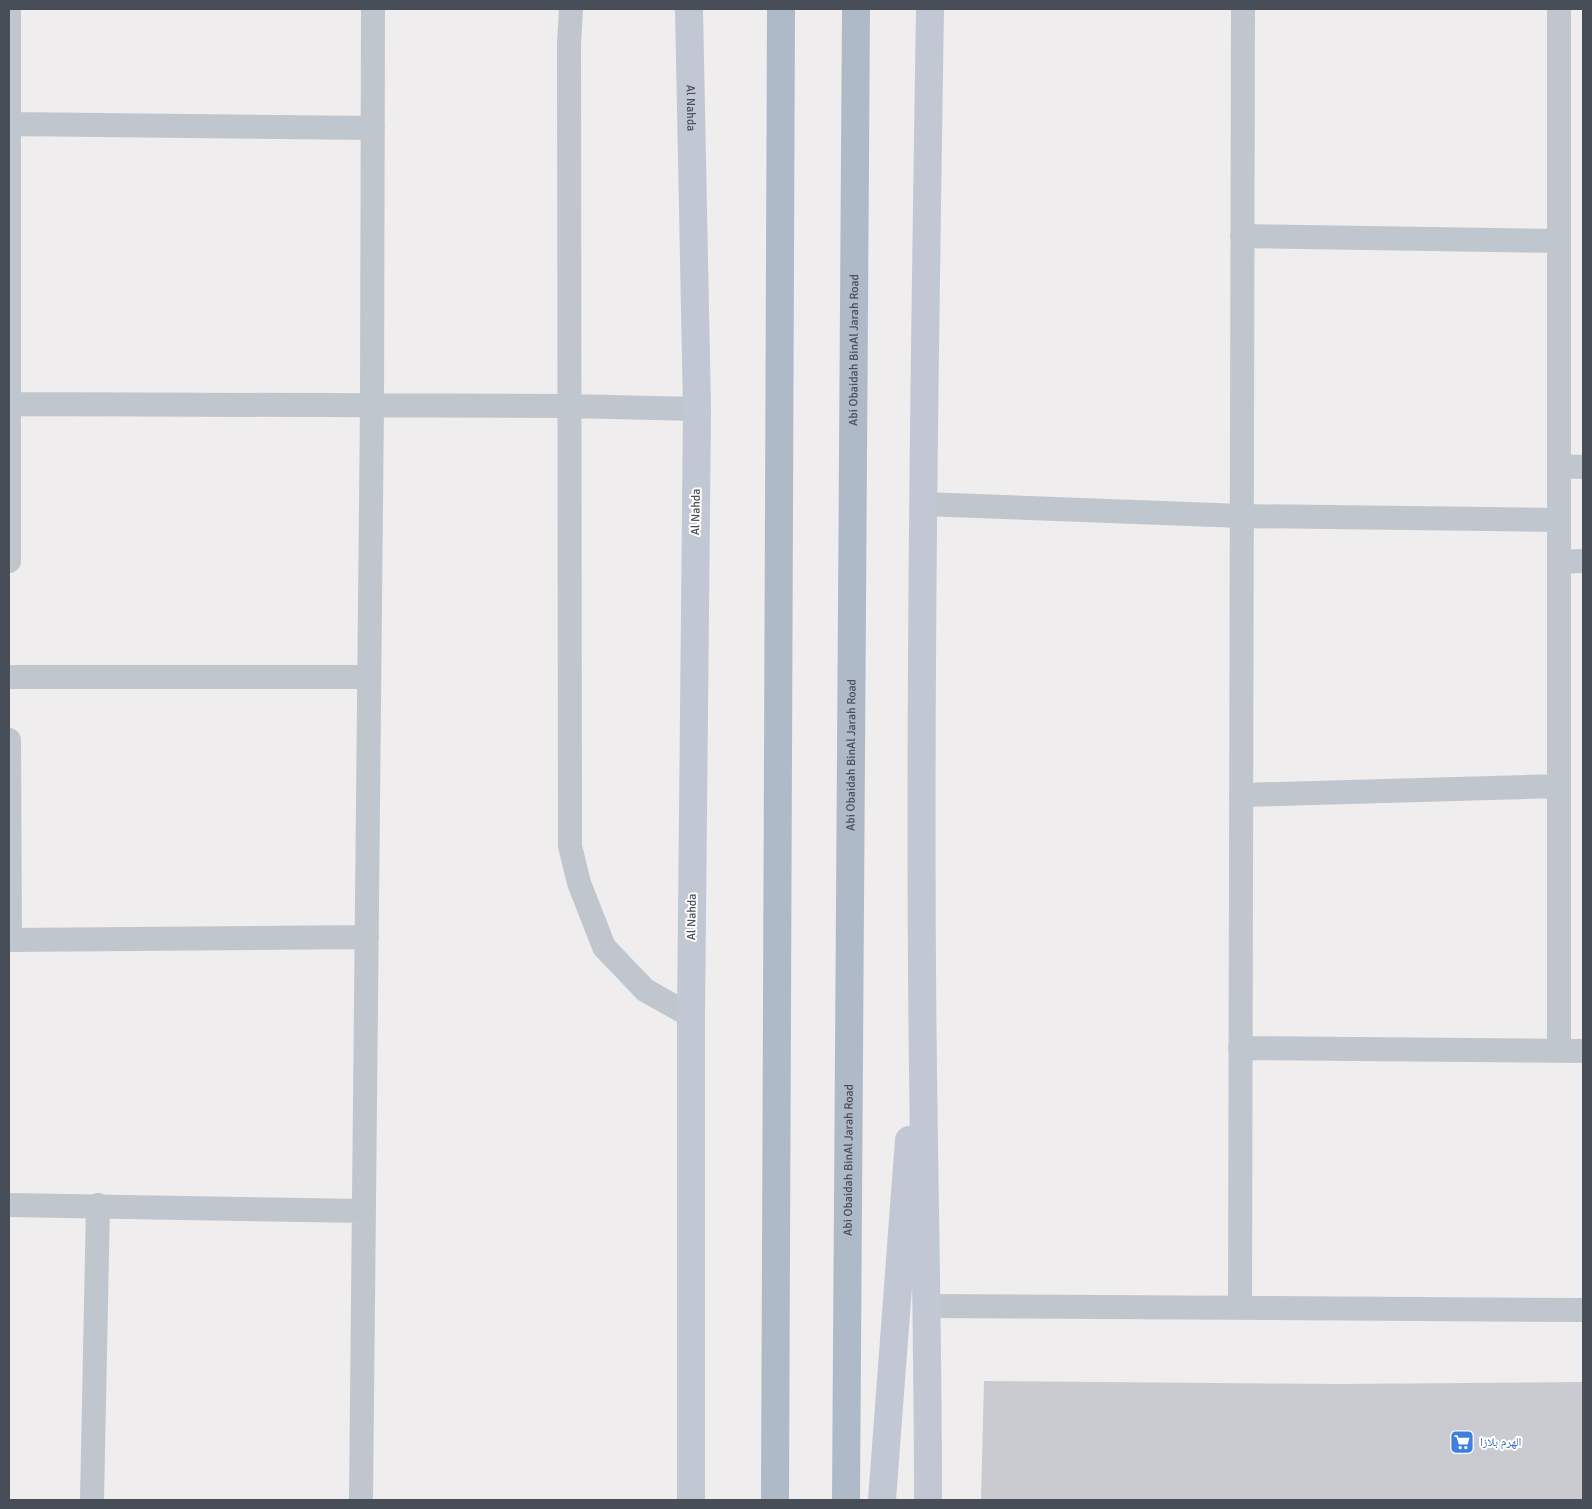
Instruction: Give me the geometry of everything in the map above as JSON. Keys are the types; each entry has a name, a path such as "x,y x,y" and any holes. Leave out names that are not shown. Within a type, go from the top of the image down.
{"main road":[{"name":"Al Nahda","path":"689,9 697,409 691,1016 692,1500"},
{"path":"775,1500 781,9"},
{"name":"Abi Obaidah BinAl Jarah Road","path":"846,1500 856,9"},
{"path":"928,1500 928,1306 922,970 923,504 930,9"},
{"path":"882,1500 922,970"}],"street":[{"path":"9,9 9,561"},
{"path":"361,1500 372,405 373,9"},
{"path":"572,9 569,44 570,846 578,883 604,948 645,990 691,1016"},
{"path":"1240,1308 1242,9"},
{"path":"1559,9 1559,1051"},
{"path":"9,124 372,128"},
{"path":"1242,236 1558,241"},
{"path":"9,404 570,406 697,409"},
{"path":"1559,466 1583,467"},
{"path":"923,504 1242,516 1559,520"},
{"path":"1558,562 1583,561"},
{"path":"9,678 369,677"},
{"path":"9,740 9,940 367,937"},
{"path":"1241,795 1559,786"},
{"path":"1240,1048 1583,1051"},
{"path":"9,1205 98,1205 364,1211"},
{"path":"92,1500 98,1205"},
{"path":"928,1306 1583,1310"}],"building":[{"path":"984,1381 1342,1384 1583,1382 1583,1500 981,1500"}],"place":[{"name":"الهرم بلازا","path":"1462,1442"}]}
